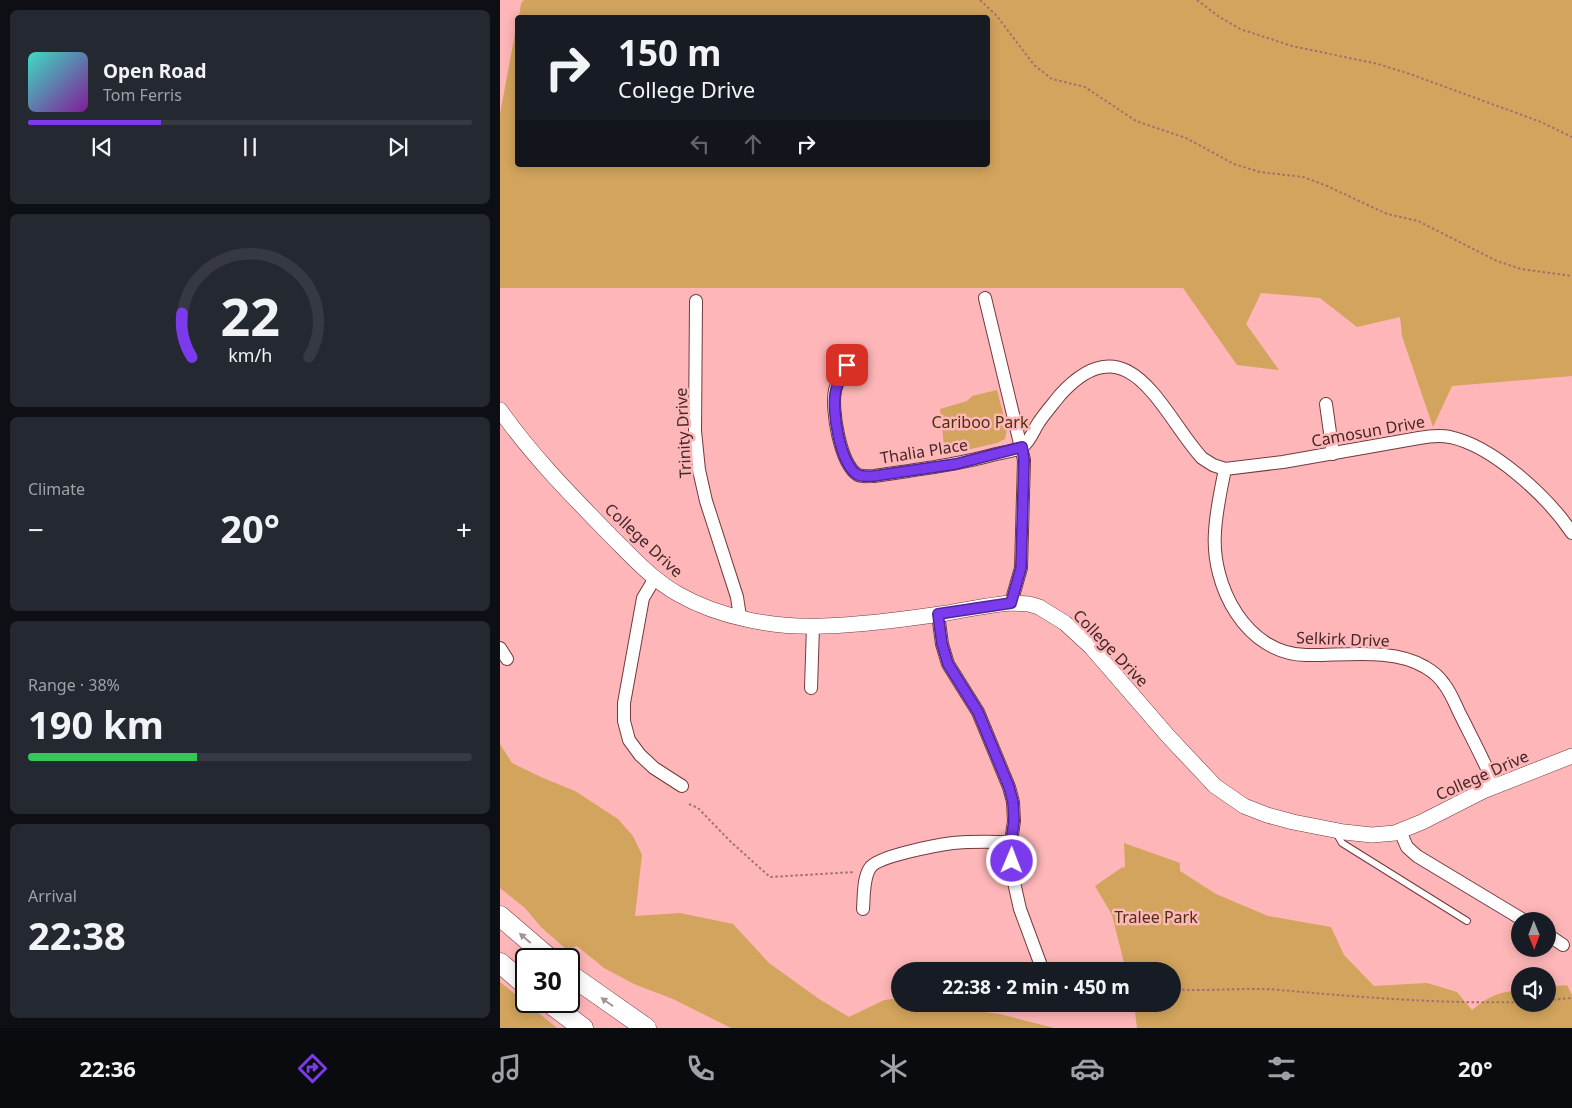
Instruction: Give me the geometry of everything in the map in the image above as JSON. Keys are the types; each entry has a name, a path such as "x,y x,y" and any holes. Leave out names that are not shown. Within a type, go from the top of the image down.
{"highway":[{"path":"500,916 537,948"},
{"path":"500,963 515,976"},
{"path":"580,982 646,1028"},
{"path":"563,1013 583,1028"}],"street":[{"path":"984,298 1024,460 1023,552 1021,568 1011,603"},
{"name":"Trinity Drive","path":"696,301 696,431 699,470 706,501 738,597 740,617"},
{"name":"Thalia Place","path":"847,365 836,390 836,422 847,463 860,476 874,476 956,464 1022,447"},
{"path":"1022,447 1045,413 1069,386 1091,371 1102,367 1114,367 1131,373 1144,383 1154,393 1202,458 1213,465 1225,469"},
{"path":"1326,404 1333,454"},
{"name":"College Drive","path":"500,410 536,456 566,489 655,578 678,594 702,606 740,617 778,624 813,626 855,624 1011,603 1029,604 1048,611 1083,639 1190,761 1223,793 1244,806 1267,815 1334,830 1372,835 1400,831 1495,786 1572,756"},
{"name":"Camosun Drive","path":"1225,469 1333,454 1428,436 1443,436 1459,440 1487,453 1511,470 1548,503 1572,533"},
{"name":"Selkirk Drive","path":"1225,469 1215,532 1216,566 1229,597 1240,619 1247,628 1268,646 1286,652 1304,655 1399,657 1424,666 1445,685 1495,786"},
{"path":"655,578 643,598 624,703 624,721 629,740 640,755 654,768 682,786"},
{"path":"938,614 942,644 948,664 978,712 1009,787 1013,802 1014,821 1011,842 1013,878 1020,909 1040,962"},
{"path":"811,688 813,626"},
{"path":"1400,831 1407,847 1417,856 1511,913"},
{"path":"863,909 866,878 869,869 874,863 938,845 1011,842"},
{"path":"1556,940 1563,944"}],"lane":[{"path":"1334,830 1342,843 1467,921"}],"path":[{"path":"980,0 996,16 1034,65 1052,79 1085,87 1136,121 1186,138 1234,164 1260,172 1302,177 1327,186 1387,214 1418,221 1497,261 1521,269 1572,276"},
{"path":"1197,0 1218,16 1240,29 1292,46 1378,64 1410,74 1541,122 1572,137"},
{"path":"689,804 698,808 731,842 770,877 858,872"},
{"path":"1181,990 1278,990 1329,995 1462,1002 1511,1002"},
{"path":"1556,999 1572,998"}],"green space":[{"path":"524,0 1572,0 1572,376 1452,386 1433,427 1402,336 1400,317 1357,327 1320,298 1261,293 1246,324 1279,370 1237,365 1183,288 500,288 500,114 515,34 515,167 990,167 990,15 519,15 521,3"},
{"name":"Cariboo Park","path":"997,390 1007,429 1005,439 997,443 945,455 940,409 967,401 972,396"},
{"path":"500,744 512,763 575,791 618,819 633,836 642,855 635,916 680,913 733,924 769,963 819,999 849,1017 884,1000 891,999 891,1012 984,1012 1000,1014 1054,1028 731,1028 673,999 634,984 604,968 577,946 565,948 541,927 525,908 500,888"},
{"name":"Tralee Park","path":"1124,843 1180,863 1180,871 1216,894 1268,916 1331,927 1344,955 1374,986 1427,983 1457,992 1472,1010 1484,1001 1511,991 1511,1012 1556,1012 1556,986 1567,985 1572,995 1572,1028 1137,1028 1135,1012 1181,1012 1181,962 1124,962 1112,915 1095,886 1125,867"},
{"path":"500,982 515,994 515,1013 538,1013 557,1028 500,1028"}],"route":[{"path":"847,365 836,390 836,422 847,463 860,476 874,476 956,464 1022,447 1024,460 1023,552 1021,568 1011,603 938,614 939,630 948,664 978,712 1009,787 1013,802 1014,821 1011,842 1012,861"}]}
